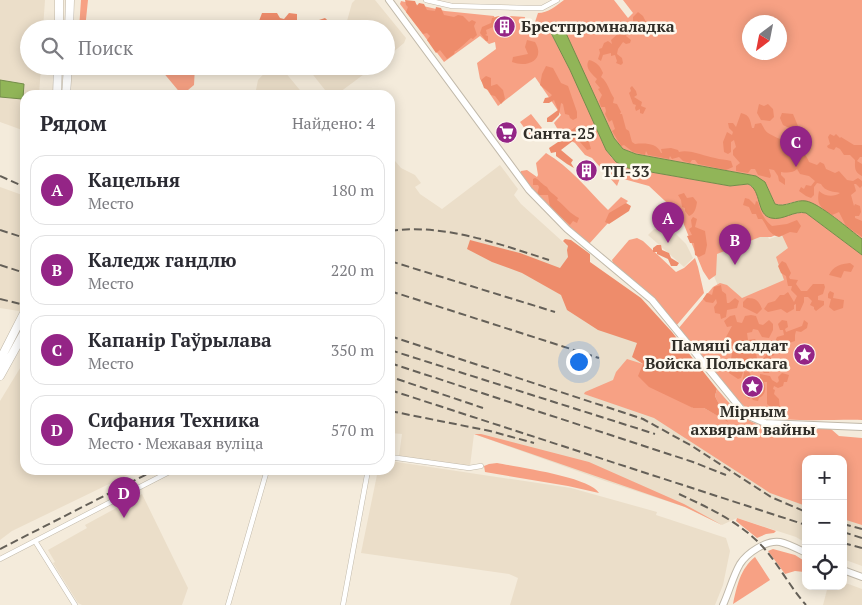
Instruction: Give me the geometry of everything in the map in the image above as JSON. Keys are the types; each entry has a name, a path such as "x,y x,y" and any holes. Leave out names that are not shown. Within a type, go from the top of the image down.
{"highway":[{"path":"59,0 59,20"},
{"path":"70,0 70,20"},
{"path":"57,90 58,75"},
{"path":"66,90 67,75"},
{"path":"0,360 20,321"},
{"path":"0,376 20,340"}],"main road":[{"path":"389,0 529,190 567,229 652,300 742,410 750,417 766,424 862,427"},
{"path":"724,605 738,567 754,551 762,546 778,542 802,551"},
{"path":"847,571 862,577"}],"street":[{"path":"426,0 452,6 527,8 542,8 557,0"},
{"path":"0,367 8,356"},
{"path":"395,458 469,468 481,466"},
{"path":"0,560 163,475"},
{"path":"228,605 265,475"},
{"path":"343,605 367,475"},
{"path":"35,541 75,605"}],"shaded area":[{"path":"0,0 45,0 44,20 20,20 20,75 40,75 39,90 20,90 20,129 0,122"},
{"path":"81,0 88,0 86,20 80,20"},
{"path":"355,0 375,0 391,20 347,20 352,3"},
{"path":"405,0 415,1 417,6 419,3 424,4 427,10 435,11 436,7 441,8 444,15 463,16 469,22 472,20 476,22 474,26 477,35 447,59 440,50 436,53 427,40 430,36 427,33 423,34 406,12 408,7"},
{"path":"564,0 614,0 628,18 633,13 623,0 862,0 862,239 834,217 810,203 799,201 782,205 775,204 767,186 756,176 636,154 623,149 614,138 562,27 555,22 549,30 574,77 606,150 612,158 628,168 730,186 748,184 755,189 768,217 778,218 796,213 806,213 862,255 862,420 792,420 778,419 755,413 746,408 725,388 678,329 713,287 720,283 727,285 742,298 784,280 776,257 788,248 781,233 771,237 760,237 717,254 716,275 709,280 703,271 680,215 649,186 620,178 617,186 592,158 585,155 575,143 561,135 554,123 561,115 535,77 498,106 480,79 477,63 496,49 495,42 489,44 480,36 444,62 400,4 401,1 445,11 494,16 499,34 513,29 510,16 525,17 524,25 533,28 538,13 555,7"},
{"path":"638,12 643,16 648,26 644,31 641,31 638,25 633,25 633,17"},
{"path":"262,13 277,13 280,18 284,19 289,13 297,14 297,20 259,20"},
{"path":"499,16 502,18 502,21 497,23 499,28 493,27 486,30 487,34 485,35 488,36 488,41 486,41 480,33 482,27 491,23 492,18"},
{"path":"555,22 560,24 565,31 614,138 623,149 636,154 756,176 765,182 775,204 783,205 806,201 834,217 862,239 862,255 806,213 802,212 775,219 766,216 755,191 748,184 730,186 628,168 616,162 606,150 551,33 550,26"},
{"path":"395,25 406,38 404,43 395,50"},
{"path":"627,29 631,33 628,33 626,36 631,40 630,43 626,44 623,42 617,54 622,58 623,63 621,65 616,63 615,55 611,56 611,53 603,55 601,61 598,59 599,49 602,48 604,43 608,41 612,44 611,40 621,31 625,35"},
{"path":"527,40 535,42 538,48 537,58 523,64 512,62 513,57 528,54 525,47"},
{"path":"589,60 596,63 602,71 601,77 614,98 613,103 617,104 621,112 620,114 622,114 632,142 635,144 654,145 661,153 661,149 671,148 679,152 692,152 717,159 729,160 733,167 726,170 698,164 695,160 692,160 690,163 683,161 679,157 672,159 670,156 669,159 648,155 646,151 645,155 633,152 624,145 621,146 612,131 615,129 612,120 609,122 605,114 605,107 601,107 599,101 602,95 598,89 600,88 595,82 597,79 587,66"},
{"path":"546,66 553,68 561,83 568,86 577,112 577,118 573,120 569,115 565,114 563,104 561,103 559,115 552,122 547,122 547,118 558,110 554,100 549,103 543,103 545,98 552,95 540,85"},
{"path":"165,75 195,75 194,85 188,90 178,90"},
{"path":"263,75 287,75 300,90 256,90 258,80"},
{"path":"313,75 363,75 343,90 325,90"},
{"path":"486,76 491,78 491,86 497,84 503,90 505,99 501,104 495,96 491,95 484,88 481,80"},
{"path":"0,80 24,84 24,90 20,90 20,99 0,97"},
{"path":"632,86 637,95 634,97 642,102 641,106 646,108 643,114 640,113 640,109 636,111 636,105 633,104 629,93"},
{"path":"759,104 764,106 768,104 773,109 774,117 770,121 761,120 757,113"},
{"path":"741,113 748,117 752,128 754,128 755,124 761,123 768,133 802,151 809,162 817,165 820,162 824,164 826,169 835,173 839,171 847,180 853,181 858,178 862,181 860,188 854,184 856,191 851,195 854,206 855,204 860,206 861,212 855,218 862,221 862,237 846,226 839,212 832,215 822,208 819,203 819,191 830,196 840,193 827,190 817,183 814,187 814,195 811,198 806,196 799,191 801,187 804,189 806,185 811,186 815,181 809,176 800,174 797,169 790,172 781,172 785,179 785,185 779,181 774,170 769,169 770,178 758,175 755,169 751,169 748,173 736,171 736,166 740,163 733,155 733,150 736,147 734,140 731,142 731,152 728,154 724,152 723,142 727,132 732,135 733,132 729,128 728,123 733,123 736,127"},
{"path":"782,113 793,114 798,126 795,129 783,125 780,118"},
{"path":"531,114 542,128 531,137 520,122"},
{"path":"576,127 582,127 587,135 591,149 587,150 578,137 561,150 573,160 571,163 574,168 556,156 556,152 551,153 549,148 558,142 564,141 566,133"},
{"path":"830,134 834,136 836,134 854,145 862,145 862,157 857,161 862,164 862,176 856,171 855,160 850,155 844,155 836,147 834,150 828,148 827,146 830,144 828,137"},
{"path":"546,153 571,172 608,210 621,197 628,201 589,244 536,193 520,174 521,171 527,170 537,177 536,163"},
{"path":"395,161 401,168 415,175 421,183 415,187 420,194 442,209 500,165 518,189 514,195 521,204 594,270 802,492 802,541 737,518 722,525 685,507 605,481 474,434 470,466 399,456 402,434 395,433"},
{"path":"535,178 547,187 570,212 579,218 577,223 573,221 570,225 550,207 548,195 537,195 539,187 538,185 533,185 533,179"},
{"path":"0,187 20,194 20,311 0,308"},
{"path":"684,193 687,198 693,197 697,202 696,209 689,216 685,208 682,207 678,195"},
{"path":"745,198 755,205 756,201 758,202 764,218 772,226 787,224 797,220 801,226 797,233 790,232 779,237 773,234 762,219 758,219 756,214 752,214 749,207 743,205"},
{"path":"704,202 755,209 769,239 795,230 809,237 766,311 721,293 711,269"},
{"path":"626,203 631,206 629,211 609,224 605,222 609,213"},
{"path":"693,217 697,219 695,227 705,231 707,245 705,254 699,257 695,255 694,243 690,243 687,236 692,235 689,229 692,227 691,220"},
{"path":"670,228 686,244 693,258 684,267 648,235 654,229"},
{"path":"637,238 643,241 676,272 684,268 695,258 704,293 676,326 613,263 612,260 629,240"},
{"path":"565,239 571,240 590,254 590,262 641,298 672,332 717,389 715,396 728,422 704,408 693,408 649,387 638,376 643,364 632,357 637,343 598,330 567,310 561,295 522,273 492,262 467,249 470,240 520,253 560,268 568,257 568,246 563,241"},
{"path":"661,245 662,250 669,253 671,258 679,263 677,266 671,266 668,259 657,254 657,252 653,252 653,248"},
{"path":"782,261 786,263 791,273 790,279 798,280 796,284 801,291 807,291 813,284 824,284 823,294 818,296 818,300 824,301 824,305 816,311 810,305 812,301 808,297 804,297 800,311 796,311 796,304 794,309 787,313 781,309 768,312 764,309 768,303 775,301 780,295 788,292 794,302 797,296 791,290 792,286 788,286 786,276 781,273 778,266"},
{"path":"850,263 854,266 851,272 844,271 841,278 829,275 838,266"},
{"path":"721,285 722,291 726,294 727,303 735,298 739,301 737,308 727,310 726,317 721,319 720,314 715,313 716,299 713,303 706,302 703,299 707,293 712,295 714,287"},
{"path":"830,291 834,293 833,298 844,300 843,308 834,311 829,307 831,299 828,298 828,294"},
{"path":"747,298 755,299 760,304 762,309 757,314 743,307 743,302"},
{"path":"735,315 737,322 742,323 745,316 751,315 756,316 759,324 763,325 769,320 773,324 773,330 769,338 762,337 758,330 753,329 752,332 747,333 748,340 755,339 759,345 756,352 757,359 752,358 741,369 743,372 741,378 738,379 729,373 728,367 734,362 731,359 732,353 736,349 732,345 723,354 720,347 720,340 726,340 732,326 727,327 724,321 730,316"},
{"path":"782,320 787,321 788,327 785,329 786,332 802,326 804,320 808,323 807,328 801,332 796,331 795,341 777,347 776,352 773,356 770,356 771,359 768,361 771,366 769,373 764,373 760,369 765,363 762,360 767,354 764,350 768,345 774,344 777,337 784,335 783,330 780,330 778,324"},
{"path":"627,359 643,364 693,408 704,408 727,421 715,396 717,389 731,405 747,419 755,423 776,428 831,429 839,436 862,438 862,525 847,520 847,455 802,455 802,505 770,493 654,418 584,394 613,380 616,372"},
{"path":"20,368 20,475 128,475 12,531 0,540 0,401"},
{"path":"744,372 749,372 752,377 746,386 748,392 755,393 760,386 760,374 770,376 777,383 779,381 778,377 782,373 789,375 787,382 784,382 783,386 778,388 774,386 773,389 775,390 774,394 779,399 780,410 776,412 767,404 767,382 764,382 765,391 758,401 753,400 751,397 749,399 744,394 742,386"},
{"path":"474,434 481,434 589,462 684,504 722,525 685,507"},
{"path":"395,462 571,488 657,512 656,515 726,538 730,551 723,585 715,605 510,605 518,578 509,574 361,553 377,475 395,475"},
{"path":"497,463 536,470 582,482 593,487 599,493 485,472 484,466"},
{"path":"142,494 188,588 182,605 82,605 78,603 53,563 55,562 48,550 87,528 85,525"},
{"path":"847,509 862,510 862,566 847,560"},
{"path":"737,518 776,531 757,538 736,521"},
{"path":"773,549 795,555 802,559 802,572 795,571 785,574 768,551"},
{"path":"755,557 770,580 733,604 743,572"},
{"path":"847,583 862,589 862,605 823,605 827,590 847,590"}],"railway":[{"path":"0,176 20,185"},
{"path":"0,230 20,236"},
{"path":"395,230 430,230 471,236 549,260"},
{"path":"395,263 555,312"},
{"path":"0,265 20,271"},
{"path":"395,293 599,358"},
{"path":"0,299 20,304"},
{"path":"395,338 643,419 692,446 771,497 802,510"},
{"path":"395,352 655,434"},
{"path":"395,365 693,462 726,475"},
{"path":"397,379 483,408"},
{"path":"395,392 802,524"},
{"path":"395,412 490,431 534,443"},
{"path":"0,549 145,475"},
{"path":"679,494 724,516 754,538 769,554 806,605"},
{"path":"847,525 862,529"},
{"path":"847,533 862,538"},
{"path":"847,544 862,548"}],"place":[{"name":"Брестпромналадка","path":"505,26"},
{"name":"Санта-25","path":"507,133"},
{"name":"Капанір Гаўрылава","path":"796,167"},
{"name":"ТП-33","path":"586,171"},
{"name":"Кацельня","path":"668,243"},
{"name":"Каледж гандлю","path":"735,265"},
{"name":"Памяці салдат Войска Польскага","path":"804,354"},
{"name":"Мірным ахвярам вайны","path":"753,387"},
{"name":"Сифания Техника","path":"124,518"}]}
